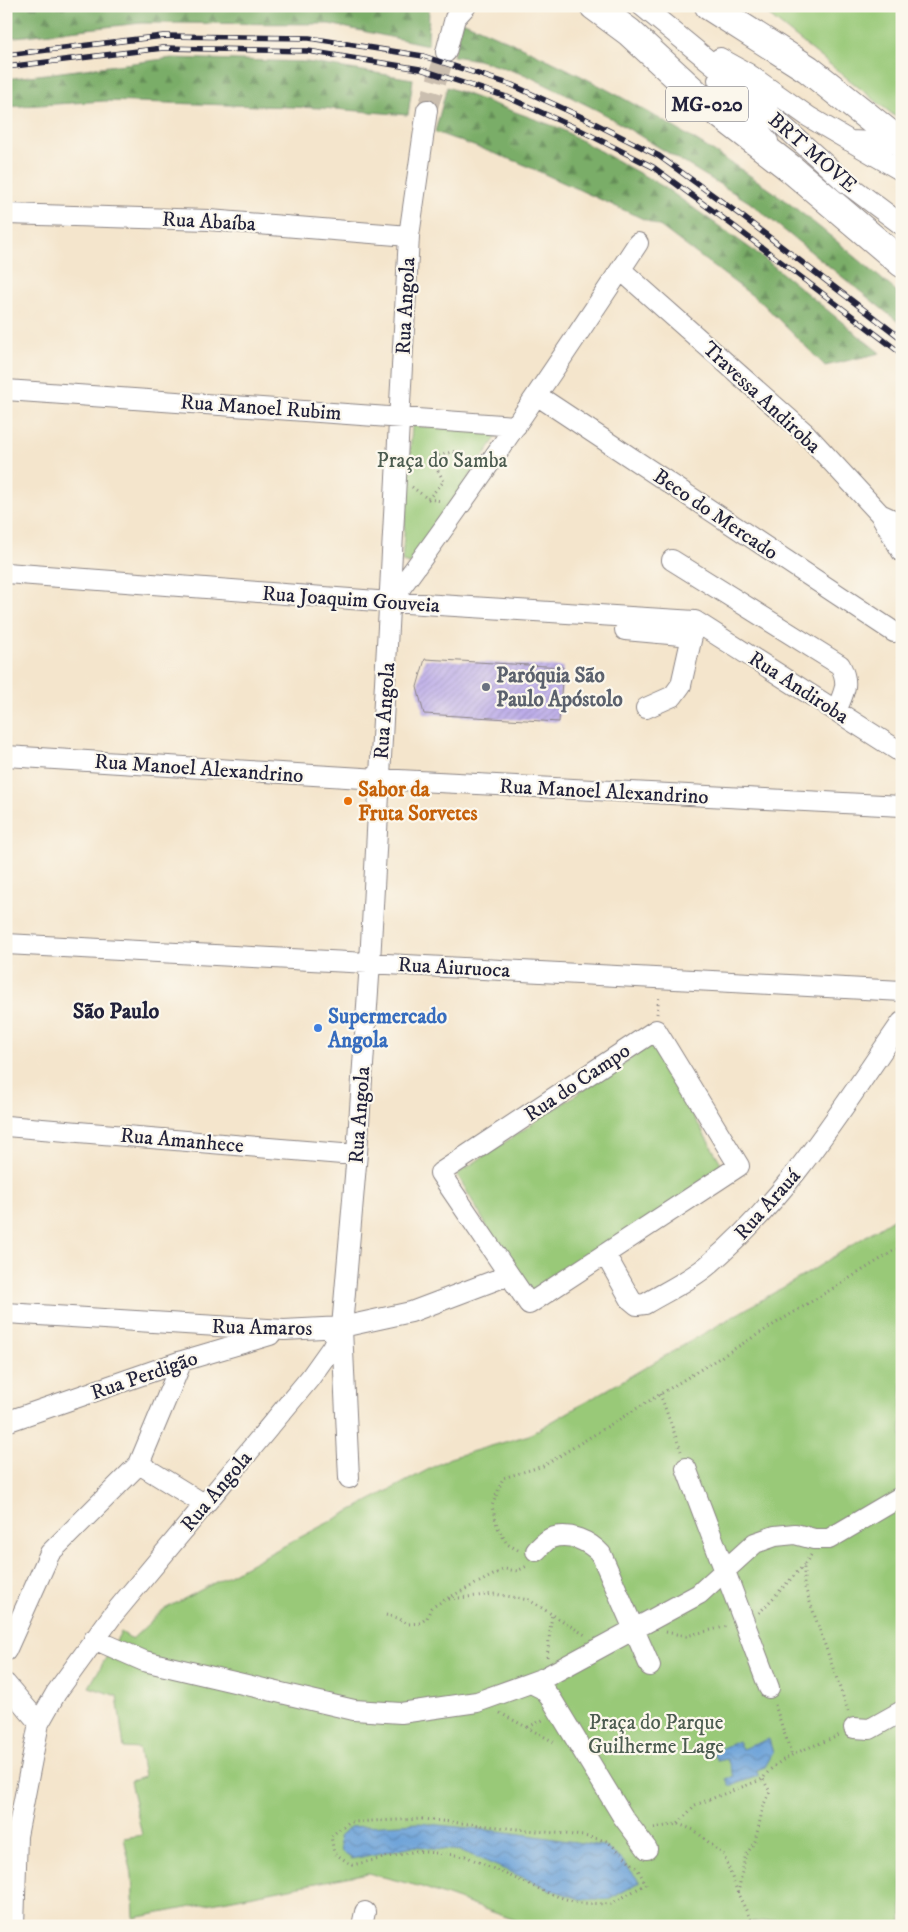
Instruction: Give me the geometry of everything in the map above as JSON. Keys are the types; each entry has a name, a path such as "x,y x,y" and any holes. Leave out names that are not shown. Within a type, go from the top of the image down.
{"highway":[{"name":"MG-020","path":"594,6 629,32 707,104 790,168 902,263"},
{"path":"709,6 808,70"},
{"path":"735,6 754,18 808,70 901,144"}],"street":[{"name":"BRT MOVE","path":"642,6 681,36 846,183 902,225"},
{"path":"446,52 458,10"},
{"name":"BRT MOVE","path":"681,36 790,168"},
{"name":"BRT MOVE","path":"681,36 747,73 809,117 902,172"},
{"name":"Rua Angola","path":"14,1926 11,1836 39,1723 56,1693 94,1639 310,1378 332,1348 342,1327 357,1153 370,962 410,236 427,110"},
{"name":"BRT MOVE","path":"850,141 901,144"},
{"name":"Rua Abaíba","path":"7,215 209,220 410,236"},
{"path":"390,602 462,505 538,396 638,243"},
{"name":"Travessa Andiroba","path":"621,270 805,433 880,514 902,524"},
{"name":"Rua Manoel Rubim","path":"6,390 399,416 516,426"},
{"name":"Beco do Mercado","path":"538,396 894,632"},
{"path":"880,514 902,552"},
{"path":"672,560 840,664 846,677 844,691 836,711"},
{"name":"Rua Joaquim Gouveia","path":"6,573 390,602 694,629"},
{"path":"500,619 694,629 681,685 673,696 646,708"},
{"name":"Rua Andiroba","path":"694,629 836,711 902,753"},
{"name":"Rua Manoel Alexandrino","path":"6,756 380,779 902,806"},
{"name":"Rua Aiuruoca","path":"6,944 902,991"},
{"name":"Rua Arauá","path":"605,1254 631,1300 637,1305 645,1304 705,1268 761,1216 794,1178 902,1022"},
{"name":"Rua do Campo","path":"656,1030 739,1166 605,1254 532,1304 527,1303 440,1172 656,1030"},
{"name":"Rua Amanhece","path":"6,1126 342,1154 357,1153"},
{"name":"Rua Amaros","path":"6,1313 284,1330 342,1327 411,1312 510,1275"},
{"path":"342,1327 349,1478"},
{"name":"Rua Perdigão","path":"6,1422 182,1361 284,1330"},
{"path":"6,1651 50,1553 138,1464 182,1361"},
{"path":"138,1464 204,1504"},
{"path":"686,1468 727,1571 769,1688"},
{"path":"94,1639 144,1661 354,1710 401,1714 477,1702 538,1680 603,1647 632,1628 699,1594 727,1571 755,1543 775,1536 795,1534 814,1539 829,1539 902,1496"},
{"path":"536,1551 550,1538 571,1537 592,1545 601,1554 650,1666"},
{"path":"538,1680 623,1817 647,1849"},
{"path":"6,1684 39,1723"},
{"path":"854,1728 870,1729 902,1711"}],"path":[{"path":"428,499 444,481 430,458 456,451"},
{"path":"396,474 428,499 462,505"},
{"path":"656,1030 660,978"},
{"path":"386,1615 398,1618 408,1624 420,1623 426,1618 431,1608 446,1599 505,1569 517,1571 527,1567 536,1551 518,1550 507,1544 497,1526 492,1506 503,1478 543,1466 902,1246"},
{"path":"660,1394 686,1468"},
{"path":"623,1817 649,1828 664,1828 678,1824 695,1805 764,1779 769,1769 779,1761 854,1728 802,1575 804,1565 812,1553 829,1539"},
{"path":"446,1599 495,1594 529,1600 603,1647"},
{"path":"538,1680 552,1614"},
{"path":"769,1688 792,1756"},
{"path":"477,1702 559,1744"},
{"path":"738,1894 745,1857 755,1841 764,1804 770,1792 764,1779"},
{"path":"422,1819 584,1836 607,1841 636,1868 646,1884 611,1904 579,1903 553,1895 465,1856 416,1851 352,1865 334,1853 331,1836 349,1822 422,1819"},
{"path":"678,1824 694,1830 724,1855 738,1894 754,1926"}],"green space":[{"path":"6,6 429,6 428,45 329,24 141,23 6,38"},
{"path":"757,6 902,6 902,122"},
{"path":"462,21 584,77 623,98 701,143 775,193 902,296 902,325 749,202 599,111 526,75 478,60 453,56"},
{"path":"172,58 307,62 413,79 408,115 322,108 105,101 6,107 6,79"},
{"path":"447,87 559,128 664,187 761,256 880,353 825,366 762,303 661,227 518,162 435,132"},
{"name":"Praça do Samba","path":"412,426 501,430 410,564 402,562"},
{"path":"651,1045 724,1168 530,1302 457,1174"},
{"name":"Praça do Parque Guilherme Lage","path":"902,1213 902,1926 859,1926 782,1919 749,1923 747,1926 532,1926 422,1887 368,1873 134,1918 132,1875 124,1838 142,1835 130,1781 144,1777 139,1749 124,1748 117,1696 89,1687 121,1632 132,1639 163,1610 450,1458 529,1435 808,1273"}],"water":[{"path":"769,1739 773,1753 765,1767 757,1770 758,1776 730,1786 726,1779 734,1776 727,1759 718,1761 713,1752 738,1741 742,1749"},
{"path":"418,1823 507,1832 603,1846 621,1859 640,1882 610,1899 580,1899 552,1890 462,1851 413,1846 352,1859 341,1851 339,1837 350,1827"}],"building":[{"name":"Paróquia São Paulo Apóstolo","path":"425,659 563,667 559,722 424,714 417,687"}],"tunnel":[{"path":"427,110 446,52"}],"railway":[{"path":"6,55 163,36 309,38 423,56 512,85 584,118 659,156 743,217 902,339"},
{"path":"6,67 163,48 308,51 420,69 507,97 578,129 653,167 902,354"}],"place":[{"name":"Paróquia São Paulo Apóstolo","path":"486,687"},
{"name":"Sabor da Fruta Sorvetes","path":"348,801"},
{"name":"Supermercado Angola","path":"318,1028"}],"district":[{"name":"São Paulo","path":"116,1010"}]}
